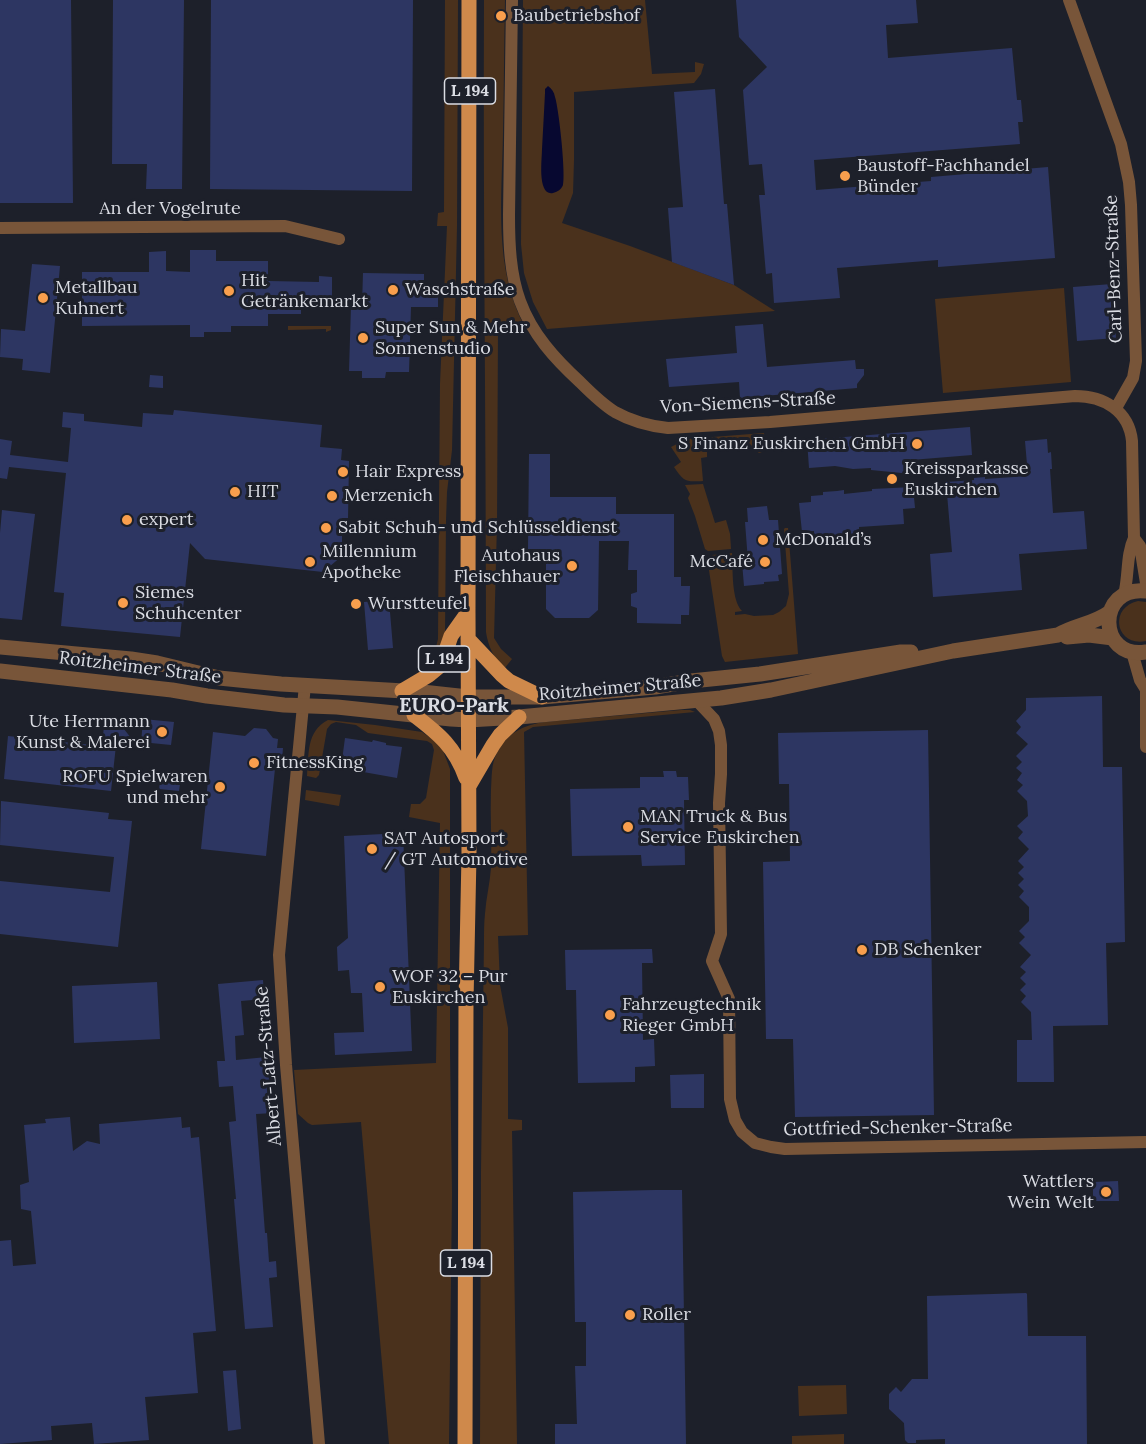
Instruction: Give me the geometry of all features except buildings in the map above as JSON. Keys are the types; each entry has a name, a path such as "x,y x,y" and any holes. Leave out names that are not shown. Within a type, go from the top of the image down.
{"main road":[{"name":"L 194","path":"465,1444 470,0"},
{"name":"L 194","path":"402,691 441,665 451,636 468,612"},
{"name":"L 194","path":"468,639 509,681 542,698"},
{"name":"L 194","path":"414,715 448,744 469,786"},
{"name":"L 194","path":"469,786 500,735 519,717"}],"street":[{"name":"Von-Siemens-Straße","path":"512,0 509,222 515,281 524,310 543,342 564,367 605,405 625,417 668,428 770,422 1075,396 1104,401 1116,408"},
{"name":"Carl-Benz-Straße","path":"1069,0 1118,134 1129,182 1136,361 1133,378 1116,408"},
{"name":"An der Vogelrute","path":"0,228 285,226 339,239"},
{"path":"1116,408 1131,434 1134,538 1129,549 1128,575 1124,595"},
{"path":"1134,538 1140,546 1146,583"},
{"path":"1146,591 1134,591 1115,602 1108,623 1109,631 1121,647 1139,652 1140,680 1145,687 1146,747"},
{"name":"Roitzheimer Straße","path":"0,671 249,701 468,720 697,701 771,690 953,651 1058,635 1066,630 1095,621 1110,612"},
{"name":"Roitzheimer Straße","path":"1058,635 1113,638"},
{"name":"Roitzheimer Straße","path":"0,647 131,659 219,678 270,683 468,697 542,698 760,674 901,652 953,651"},
{"name":"Albert-Latz-Straße","path":"305,685 279,956 286,1065 319,1444"},
{"name":"Gottfried-Schenker-Straße","path":"697,701 714,719 721,740 719,803 721,934 712,961 729,999 730,1099 735,1120 742,1132 755,1143 785,1149 1146,1142"}],"shaded area":[{"path":"445,0 458,0 457,226 452,450 446,520 445,633 437,659 432,656 438,639 440,384 447,226 437,226 438,213 444,212"},
{"path":"484,0 505,0 502,232 508,281 525,327 498,327 494,638 501,649 512,659 504,669 492,652 486,632"},
{"path":"523,0 645,0 652,74 695,72 695,62 704,64 701,74 694,83 574,92 573,193 562,223 734,285 775,311 547,329 533,302 524,273 521,244"},
{"path":"548,86 552,89 557,104 564,169 563,185 553,193 548,192 542,183 545,89"},
{"path":"1064,288 1071,382 943,393 935,299"},
{"path":"288,326 331,326 331,330 326,332 326,329 288,330"},
{"path":"764,433 766,447 759,453 749,443 711,446 707,451 707,457 701,458 703,481 686,480 674,467 681,462 671,447 687,439"},
{"path":"703,484 715,523 726,520 731,549 708,551 705,549 688,498 690,494 685,485"},
{"path":"785,528 788,528 798,654 725,662 722,656 707,557 732,553 734,592 742,611 735,612 735,615 773,615 786,606 789,594"},
{"path":"1138,601 1146,602 1146,641 1128,638 1122,633 1120,626 1119,618 1122,611 1128,605"},
{"path":"681,710 695,712 533,727 524,732 528,935 498,936 500,985 508,1028 508,1119 522,1120 522,1130 512,1131 517,1444 480,1444 484,931 491,868 491,799 494,762 505,740 516,731 530,725"},
{"path":"328,720 422,732 442,748 450,769 452,1194 449,1444 389,1444 361,1122 312,1125 308,1123 298,1114 294,1070 436,1063 440,823 409,817 411,804 420,804 426,798 434,750 432,744 427,741 368,733 356,725 336,722 327,729 319,775 316,778 307,776 312,737 316,730"},
{"path":"306,790 341,795 339,806 305,800"},
{"path":"846,1385 847,1414 799,1416 798,1386"},
{"path":"844,1434 844,1444 792,1444 792,1436"}],"place":[{"name":"Baubetriebshof","path":"501,16"},
{"name":"Baustoff-Fachhandel Bünder","path":"845,176"},
{"name":"Waschstraße","path":"393,290"},
{"name":"Hit Getränkemarkt","path":"229,291"},
{"name":"Metallbau Kuhnert","path":"43,298"},
{"name":"Super Sun & Mehr Sonnenstudio","path":"363,338"},
{"name":"S Finanz Euskirchen GmbH","path":"917,444"},
{"name":"Hair Express","path":"343,472"},
{"name":"Kreissparkasse Euskirchen","path":"892,479"},
{"name":"HIT","path":"235,492"},
{"name":"Merzenich","path":"332,496"},
{"name":"expert","path":"127,520"},
{"name":"Sabit Schuh- und Schlüsseldienst","path":"326,528"},
{"name":"McDonald’s","path":"763,540"},
{"name":"Millennium Apotheke","path":"310,562"},
{"name":"McCafé","path":"765,562"},
{"name":"Autohaus Fleischhauer","path":"572,566"},
{"name":"Siemes Schuhcenter","path":"123,603"},
{"name":"Wurstteufel","path":"356,604"},
{"name":"Ute Herrmann Kunst & Malerei","path":"162,732"},
{"name":"FitnessKing","path":"254,763"},
{"name":"ROFU Spielwaren und mehr","path":"220,787"},
{"name":"MAN Truck & Bus Service Euskirchen","path":"628,827"},
{"name":"SAT Autosport / GT Automotive","path":"372,849"},
{"name":"DB Schenker","path":"862,950"},
{"name":"WOF 32 – Pur Euskirchen","path":"380,987"},
{"name":"Fahrzeugtechnik Rieger GmbH","path":"610,1015"},
{"name":"Wattlers Wein Welt","path":"1106,1192"},
{"name":"Roller","path":"630,1315"}],"district":[{"name":"EURO-Park","path":"454,706"}]}
